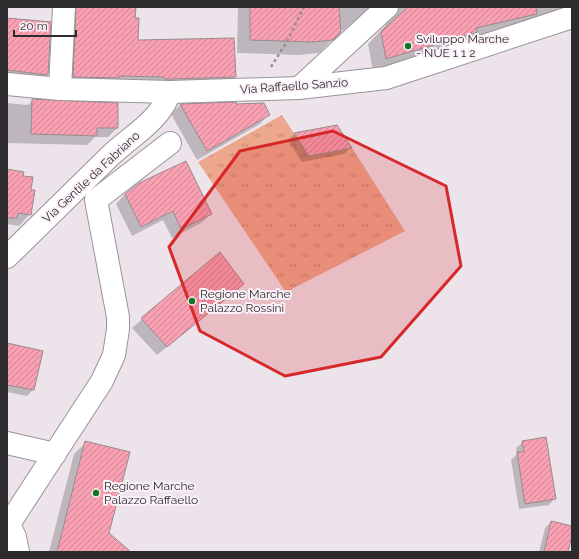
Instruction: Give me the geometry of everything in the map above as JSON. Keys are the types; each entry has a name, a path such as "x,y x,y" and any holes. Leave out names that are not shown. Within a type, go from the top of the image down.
{"street":[{"path":"60,89 64,7"},
{"path":"299,88 387,7"},
{"name":"Via Raffaello Sanzio","path":"7,84 60,89 170,92 299,88 386,78 572,17"},
{"name":"Via Gentile da Fabriano","path":"7,257 122,144 159,114 164,107 170,92"},
{"path":"18,552 15,537 8,522 55,454 102,381 117,343 118,317 96,200 170,143"},
{"path":"7,443 55,454"}],"path":[{"path":"257,90 286,43 304,7"}],"highlighted area":[{"path":"333,131 446,186 461,266 381,357 285,376 200,331 169,247 240,151"}],"green space":[{"path":"282,115 309,156 352,148 405,231 286,292 198,162"}],"building":[{"path":"76,7 136,7 135,18 139,18 138,40 234,38 236,77 165,79 164,77 119,76 119,78 73,77"},
{"path":"250,7 339,7 341,32 333,40 312,42 250,40"},
{"name":"Sviluppo Marche - NUE 1 1 2","path":"408,7 536,7 537,14 476,28 477,32 386,59 381,32"},
{"path":"7,18 51,22 48,75 7,70"},
{"path":"32,99 118,103 118,128 97,128 97,136 31,134"},
{"path":"236,102 236,104 264,103 270,115 207,151 180,104"},
{"path":"337,125 352,148 309,156 294,133"},
{"path":"186,161 212,214 181,229 173,211 141,227 125,194 139,183"},
{"path":"7,169 24,172 23,176 33,177 31,190 35,190 31,215 18,213 17,218 7,218"},
{"name":"Regione Marche Palazzo Rossini","path":"220,252 244,284 167,347 141,318"},
{"path":"7,343 43,351 34,390 7,385"},
{"path":"546,437 556,499 525,504 517,452 524,452 522,441"},
{"name":"Regione Marche Palazzo Raffaello","path":"85,441 130,452 109,533 131,552 57,552"},
{"path":"551,521 572,526 572,537 568,552 544,552"}],"place":[{"name":"Sviluppo Marche - NUE 1 1 2","path":"408,46"},
{"name":"Regione Marche Palazzo Rossini","path":"192,301"},
{"name":"Regione Marche Palazzo Raffaello","path":"96,493"}]}
